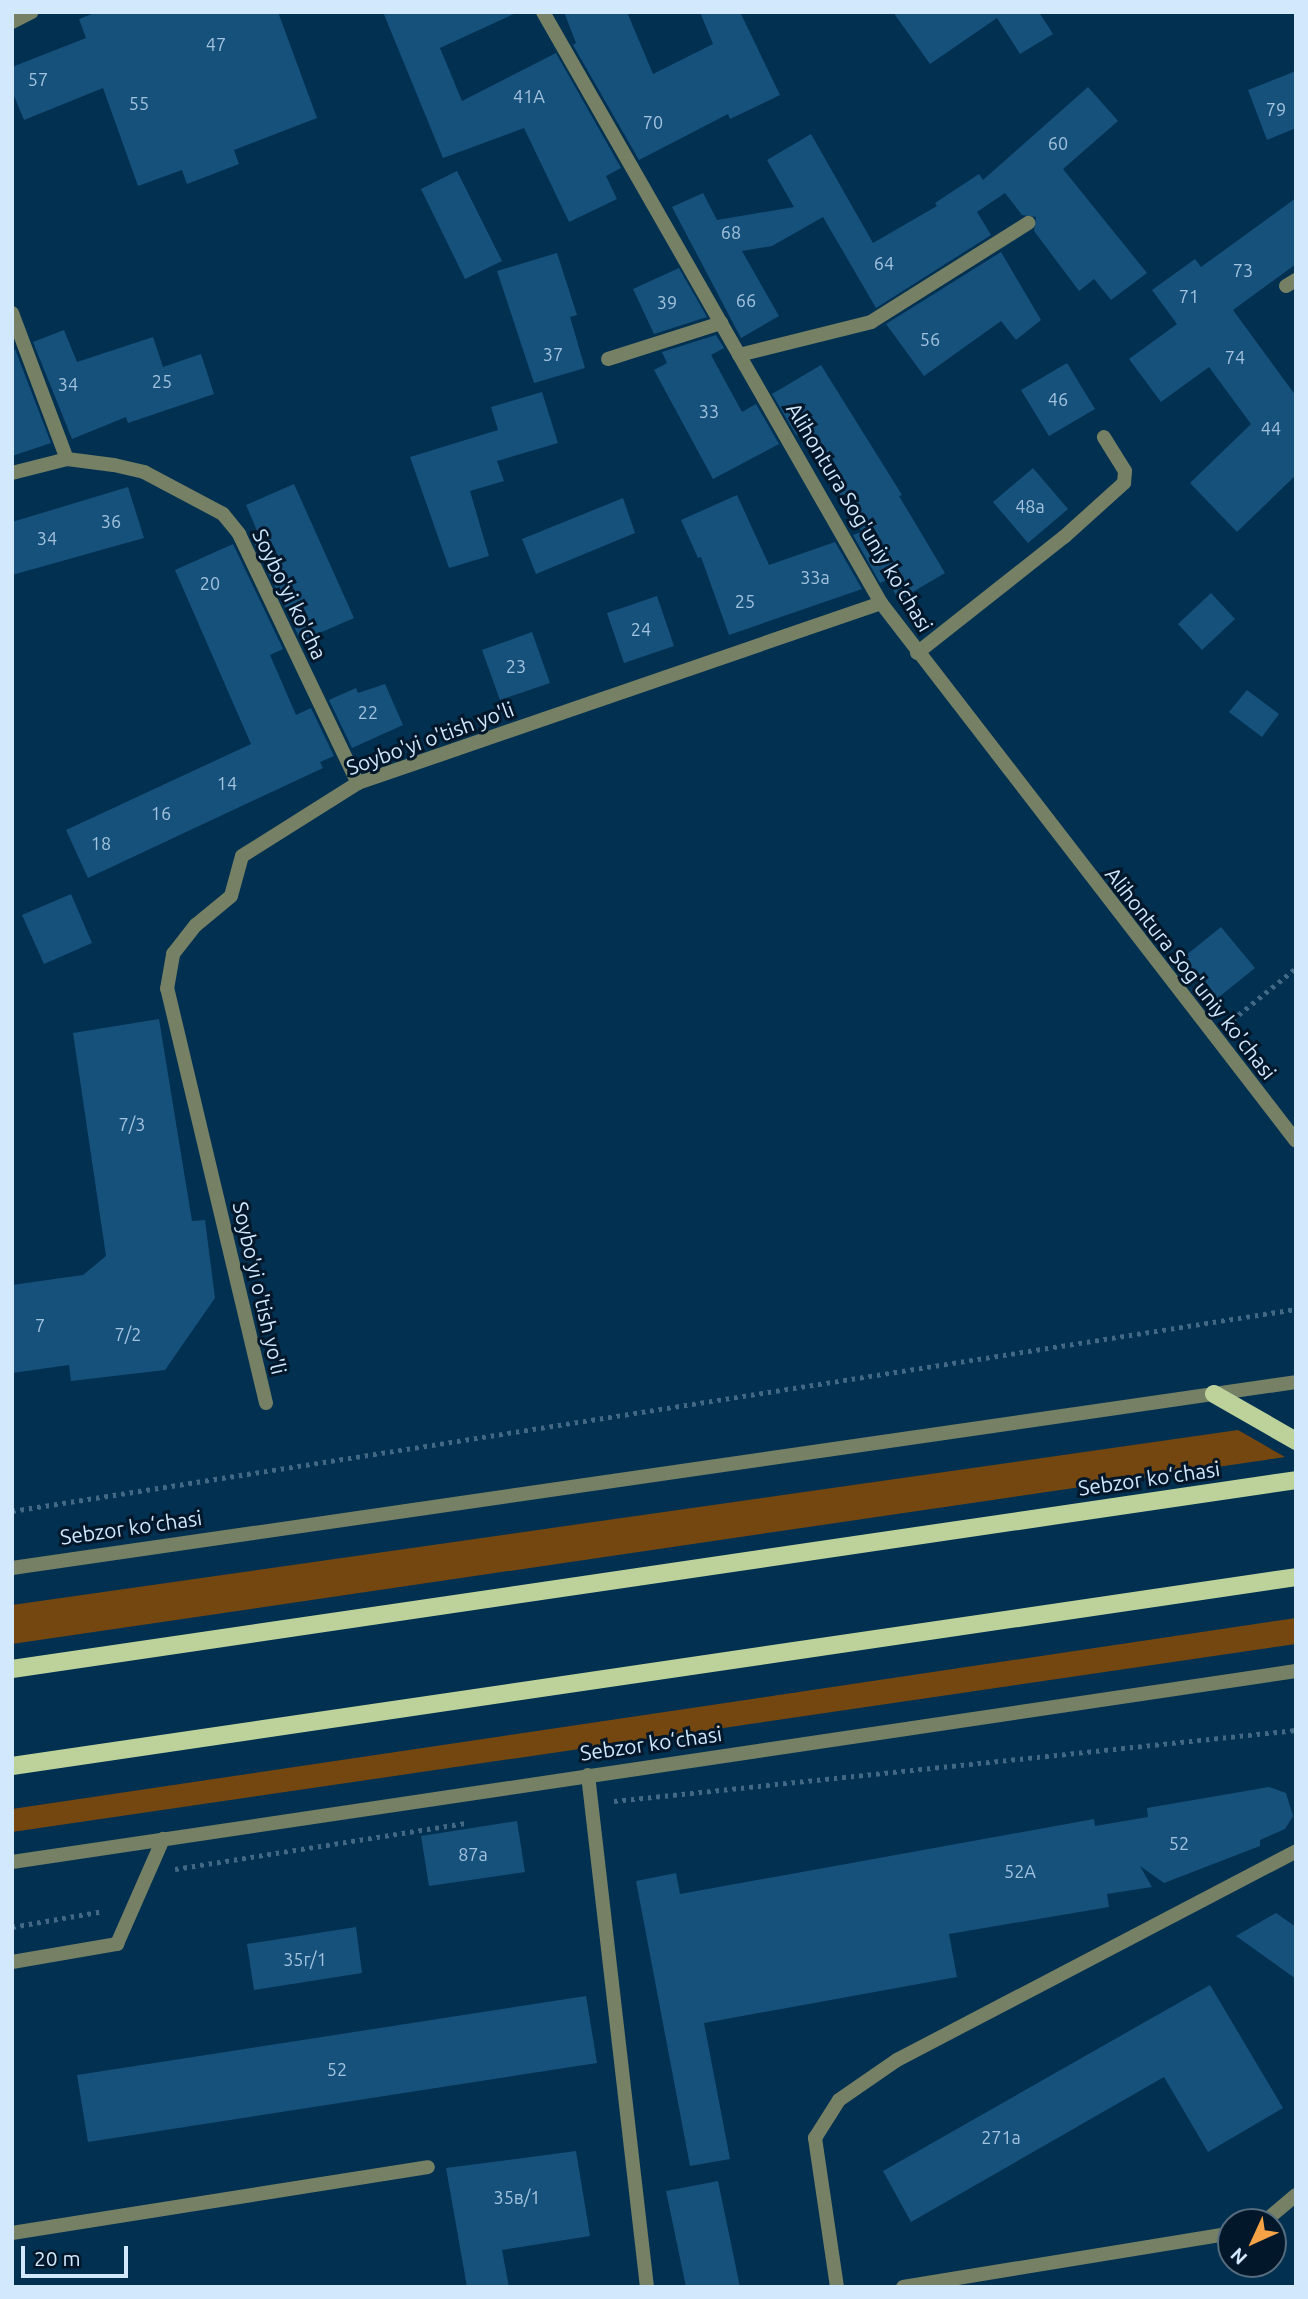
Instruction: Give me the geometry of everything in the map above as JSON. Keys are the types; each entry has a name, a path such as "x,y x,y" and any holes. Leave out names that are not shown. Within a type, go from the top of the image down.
{"main road":[{"path":"1214,1394 1296,1441"},
{"name":"Sebzor ko‘chasi","path":"12,1669 1296,1480"},
{"path":"12,1766 1296,1577"}],"street":[{"path":"12,22 32,12"},
{"name":"Alihontura Sog'uniy ko'chasi","path":"543,12 881,603 1212,1036 1296,1141"},
{"path":"739,355 871,322 1028,223"},
{"path":"12,313 67,459"},
{"path":"608,359 721,323"},
{"path":"917,653 1063,537 1124,483 1125,471 1104,437"},
{"name":"Soybo'yi ko'cha","path":"12,473 67,459 145,472 223,514 239,534 358,783"},
{"name":"Soybo'yi o'tish yo'li","path":"266,1403 167,976 181,943 231,897 242,856 358,783 881,603"},
{"name":"Sebzor ko‘chasi","path":"12,1568 1296,1382"},
{"name":"Sebzor ko‘chasi","path":"12,1862 1296,1671"},
{"path":"588,1775 647,2287"},
{"path":"12,1962 117,1944 163,1839"},
{"path":"837,2287 815,2138 839,2101 897,2060 1296,1851"},
{"path":"12,2232 428,2167"},
{"path":"1280,2208 1296,2194"},
{"path":"903,2287 1217,2235"}],"path":[{"path":"1212,1036 1296,968"},
{"path":"12,1511 1296,1309"},
{"path":"593,1803 1296,1730"},
{"path":"147,1874 471,1822"},
{"path":"12,1927 106,1910"}],"shaded area":[{"path":"1238,1430 1285,1457 12,1644 12,1605"},
{"path":"1296,1618 1296,1644 12,1832 12,1809"}],"building":[{"path":"97,12 278,12 317,118 234,150 239,164 187,184 182,170 138,186 103,88 24,120 12,91 12,67 86,38 79,19"},
{"path":"383,12 518,12 440,48 462,101 556,53 621,168 606,176 617,199 569,222 524,128 443,158"},
{"path":"564,12 627,12 653,74 713,44 700,12 740,12 780,95 730,119 728,114 639,160 573,45 576,43"},
{"path":"893,12 1039,12 1053,34 1020,54 997,18 930,64"},
{"path":"1296,71 1296,128 1267,140 1248,90"},
{"path":"1088,87 1118,121 1063,169 1147,273 1111,300 1094,279 1079,291 1034,231 1036,217 1022,215 1005,193 977,212 991,235 876,308 823,217 772,246 742,251 779,316 741,338 672,207 703,193 717,220 794,207 767,160 811,134 873,243 937,206 935,203 979,174 983,180"},
{"path":"457,171 502,261 465,279 421,189"},
{"path":"1296,198 1296,264 1233,310 1296,396 1296,475 1237,532 1190,483 1251,424 1209,367 1161,402 1129,359 1177,324 1152,290 1195,259 1201,267"},
{"path":"1001,252 1041,320 1016,340 1001,321 924,376 886,324"},
{"path":"557,253 577,315 570,317 585,368 534,383 497,271"},
{"path":"679,268 707,317 654,334 633,289"},
{"path":"64,330 77,362 153,337 163,367 201,354 214,394 128,423 126,417 72,439 33,342"},
{"path":"716,335 724,348 711,355 742,412 756,404 779,444 713,479 654,370 667,363 662,352"},
{"path":"15,349 51,443 12,456 12,351"},
{"path":"1067,363 1095,409 1049,436 1021,390"},
{"path":"821,365 902,495 899,496 945,573 899,600 887,580 880,583 853,535 862,532 805,436 796,435 772,394"},
{"path":"542,392 558,443 497,461 504,481 470,491 489,556 449,568 410,457 498,430 491,407"},
{"path":"1033,468 1068,509 1028,543 993,502"},
{"path":"294,484 354,618 301,641 251,536 258,533 246,505"},
{"path":"128,487 144,538 12,575 12,522"},
{"path":"737,495 769,565 835,542 862,589 729,635 701,557 698,558 681,520"},
{"path":"623,498 635,533 536,574 522,539"},
{"path":"233,544 283,649 270,655 296,715 311,708 334,756 320,762 323,768 88,878 66,830 251,744 175,570"},
{"path":"1211,593 1235,619 1202,650 1178,624"},
{"path":"657,596 674,646 624,663 607,613"},
{"path":"532,632 550,683 500,700 482,650"},
{"path":"385,684 403,725 352,748 329,700 356,688 358,693"},
{"path":"1247,690 1279,714 1262,737 1229,712"},
{"path":"71,894 92,943 44,964 22,915"},
{"path":"1221,927 1255,968 1214,1001 1180,960"},
{"path":"159,1019 192,1221 205,1220 215,1298 165,1370 71,1381 69,1365 12,1373 12,1285 83,1275 106,1256 73,1033"},
{"path":"1269,1787 1286,1793 1293,1816 1285,1829 1260,1840 1260,1846 1164,1883 1140,1866 1152,1887 1107,1894 1109,1907 949,1934 957,1977 704,2023 730,2159 690,2166 636,1881 676,1873 680,1894 1094,1819 1095,1826 1148,1817 1147,1808"},
{"path":"517,1821 525,1872 429,1886 421,1836"},
{"path":"1276,1913 1296,1927 1296,1979 1236,1936"},
{"path":"356,1927 362,1973 254,1990 247,1944"},
{"path":"1210,1985 1283,2108 1208,2152 1164,2077 911,2222 883,2171"},
{"path":"586,1996 597,2063 88,2142 77,2075"},
{"path":"576,2151 590,2236 502,2250 509,2287 467,2287 446,2168"},
{"path":"718,2181 740,2287 686,2287 666,2191"}]}
